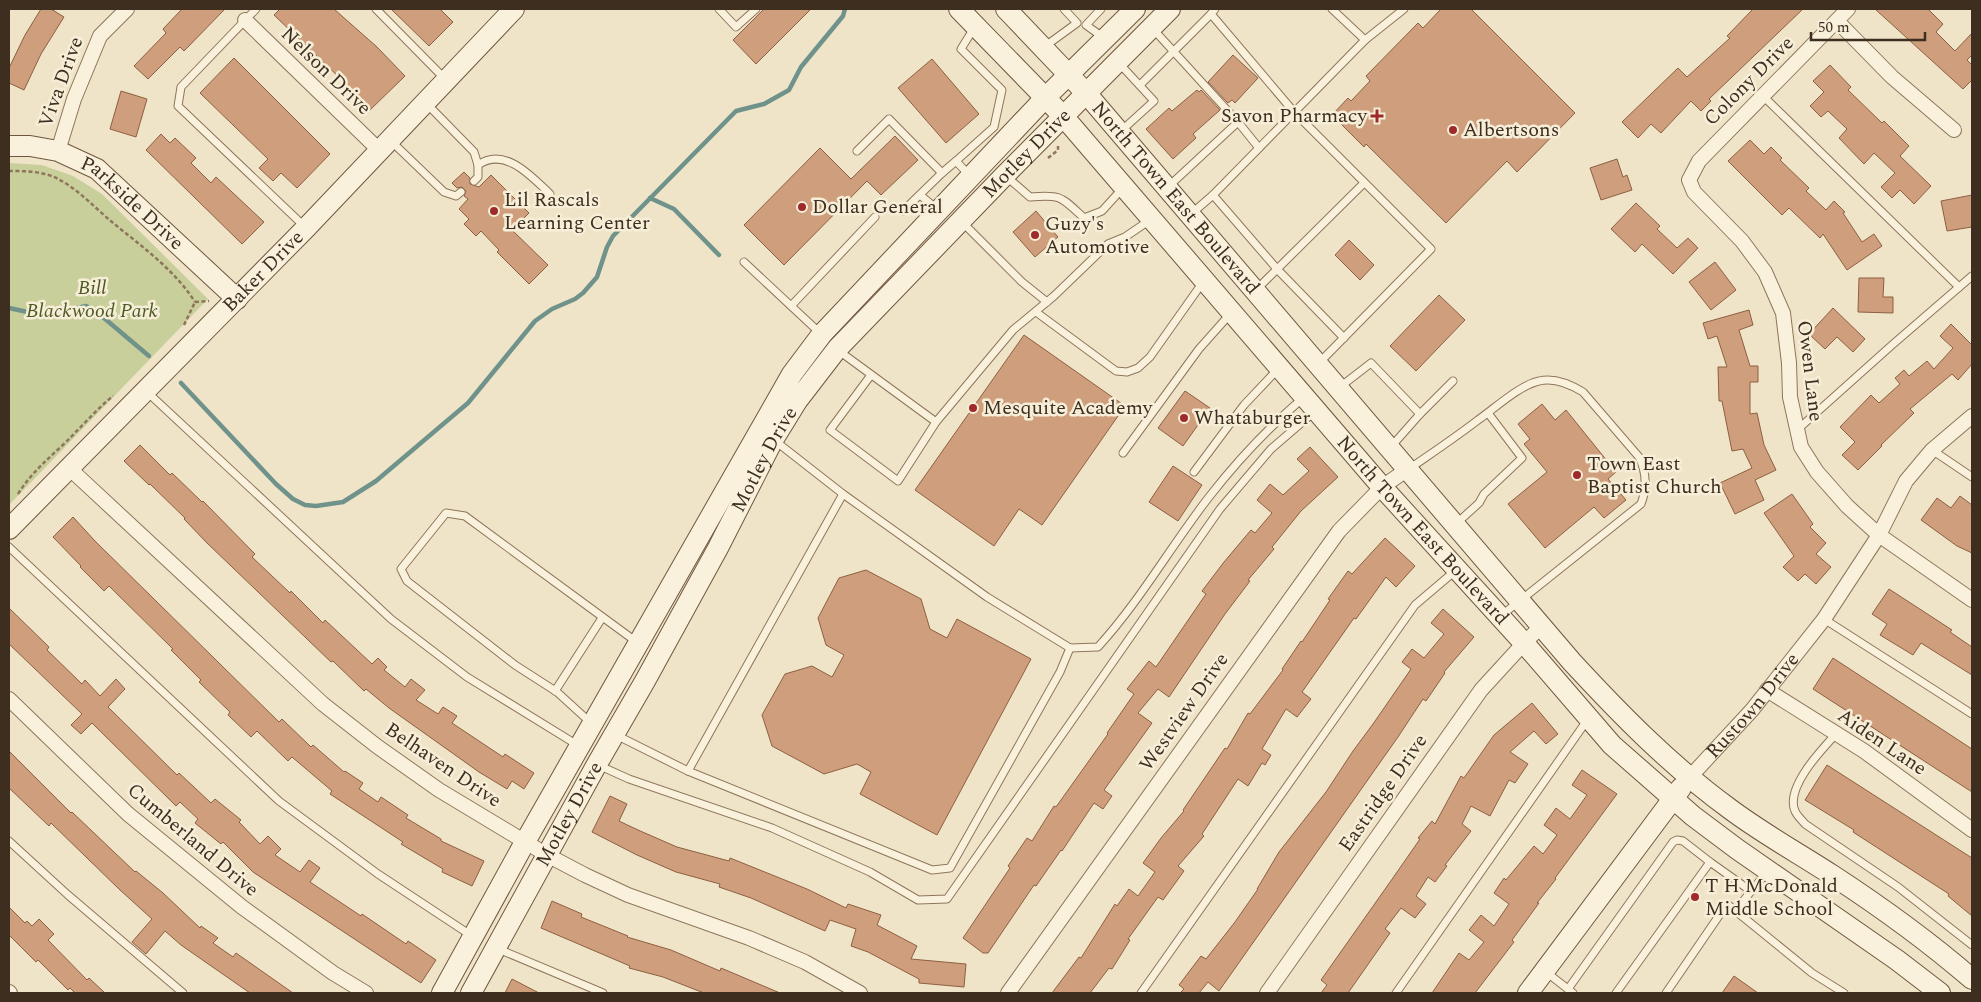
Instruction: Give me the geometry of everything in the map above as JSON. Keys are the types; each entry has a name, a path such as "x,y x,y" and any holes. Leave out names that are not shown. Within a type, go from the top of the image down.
{"main road":[{"name":"Baker Drive","path":"9,529 306,228 514,9"},
{"name":"North Town East Boulevard","path":"958,9 1063,116 1382,487 1524,643 1612,745 1693,816 1897,960 1940,993"},
{"name":"North Town East Boulevard","path":"1006,9 1086,93 1542,626 1619,713 1656,748 1730,810 1878,906 1929,943 1972,979"},
{"name":"Motley Drive","path":"442,993 525,842 792,374 822,334 1045,98 1135,9"},
{"name":"Motley Drive","path":"471,993 718,548 774,440 797,401 837,349 1005,175 1170,9"},
{"name":"Parkside Drive","path":"9,146 30,146 58,151 97,169 237,299"},
{"path":"1232,311 1255,291"},
{"path":"822,334 837,349"},
{"path":"592,724 614,734"},
{"name":"Rustown Drive","path":"1528,993 1690,777"}],"street":[{"name":"Viva Drive","path":"58,151 74,99 100,36 127,9"},
{"name":"Colony Drive","path":"1698,161 1848,9"},
{"name":"Nelson Drive","path":"245,20 385,146"},
{"path":"1836,21 1892,77 1954,130"},
{"name":"Owen Lane","path":"1698,161 1689,180 1694,192 1742,240 1764,272 1783,313 1789,363 1790,397 1801,447 1817,472 1846,506 1879,535 1972,600"},
{"name":"Rustown Drive","path":"1690,777 1752,710 1824,618 1879,535 1906,481 1932,450 1972,416"},
{"name":"Belhaven Drive","path":"69,468 322,704 439,790 547,855 628,895 749,938 805,962 860,993"},
{"name":"Westview Drive","path":"1008,993 1339,531 1382,487 1408,469"},
{"name":"Eastridge Drive","path":"1267,993 1481,690 1542,626"},
{"name":"Aiden Lane","path":"1767,690 1864,751 1972,830"},
{"name":"Cumberland Drive","path":"9,699 128,814 242,907 332,974 366,993"}],"lane":[{"path":"256,9 181,87 178,106 306,228"},
{"path":"376,9 446,80"},
{"path":"719,9 736,27 756,9"},
{"path":"1064,9 1077,23 1086,25 1105,38"},
{"path":"1086,25 1101,9"},
{"path":"1332,9 1366,40"},
{"path":"1190,215 1213,195 1366,40 1404,9"},
{"path":"1140,85 1213,11 1294,112 1431,249 1318,364"},
{"path":"1043,48 1077,23"},
{"path":"903,211 994,127 1002,90 961,49 975,26"},
{"path":"1152,27 1259,148"},
{"path":"1117,61 1154,101 1119,133"},
{"path":"1763,96 1958,287"},
{"path":"425,102 474,152 478,165 478,177 474,181"},
{"path":"857,151 889,119 942,173"},
{"path":"1167,188 1238,122"},
{"path":"385,146 444,192 456,196 461,192"},
{"path":"478,165 486,160 494,159 510,163 522,168 550,194"},
{"path":"956,161 971,177"},
{"path":"1005,175 1030,197 1053,195 1066,201 1084,218 1102,211 1125,187"},
{"path":"1255,291 1364,183"},
{"path":"920,195 939,211"},
{"path":"1213,195 1277,269 1344,338"},
{"path":"791,306 875,217"},
{"path":"871,375 830,430 898,481 936,422 1013,330 1036,312 1108,244 1126,237 1152,218"},
{"path":"961,220 1022,282 1047,302"},
{"path":"744,262 822,334"},
{"path":"1797,430 1972,276"},
{"path":"1036,312 1116,371 1127,372 1138,368 1150,357 1205,279"},
{"path":"1123,453 1198,349 1232,311"},
{"path":"837,349 936,422"},
{"path":"1338,388 1371,363 1420,414"},
{"path":"1194,472 1244,405 1280,367"},
{"path":"1390,449 1453,380"},
{"path":"1408,469 1514,393 1539,380 1557,380 1583,392 1639,457 1645,468 1644,497 1641,504 1500,617"},
{"path":"146,391 391,619 467,677 580,746"},
{"path":"774,440 843,494 987,597 1070,648 1098,647 1117,627 1209,497 1269,428 1311,403"},
{"path":"597,764 629,779 772,828 870,872 918,900 946,899 1220,508 1311,403"},
{"path":"1455,524 1479,503 1484,494 1522,458 1488,413"},
{"path":"1932,450 1972,477"},
{"path":"688,771 843,494"},
{"path":"592,724 555,691 515,665 407,581 401,569 446,513 466,516 638,643"},
{"path":"9,547 279,802 378,874 472,936"},
{"path":"1141,993 1415,605 1458,570"},
{"path":"555,691 602,618"},
{"path":"1824,618 1972,714"},
{"path":"614,734 688,771 932,870 950,868 1060,672 1070,648"},
{"path":"1396,993 1589,718"},
{"path":"1836,734 1811,761 1794,792 1794,811 1804,824 1898,887 1972,945"},
{"path":"1544,971 1571,991 1673,842 1678,840 1683,841 1752,891"},
{"path":"9,841 68,895 183,993"},
{"path":"1616,993 1710,862"},
{"path":"1735,911 1768,870"},
{"path":"1666,993 1727,904 1812,973 1844,993"},
{"path":"496,948 603,993"}],"path":[{"path":"1044,162 1058,150 1058,144"},
{"path":"9,171 33,172 57,178 87,200 155,257 188,291 195,302 183,326"},
{"path":"13,499 36,469 54,454 93,413 113,397"}],"green space":[{"name":"Bill Blackwood Park","path":"9,163 42,165 73,176 102,194 208,299 9,505"}],"building":[{"path":"41,9 51,9 64,17 41,54 24,90 9,83 9,68 25,35"},
{"path":"182,9 225,9 184,51 180,47 148,79 134,66 166,33 163,29"},
{"path":"280,9 334,9 377,47 405,76 370,110 343,81 274,15"},
{"path":"391,9 440,9 453,22 429,46"},
{"path":"764,9 811,9 756,64 733,40"},
{"name":"Albertsons","path":"1441,9 1471,9 1575,113 1517,172 1507,161 1446,223 1366,144 1364,147 1332,115 1348,98 1351,101 1370,81 1366,76 1418,23 1423,28"},
{"path":"1753,9 1803,9 1709,99 1711,101 1701,111 1691,101 1661,133 1651,124 1638,138 1622,122 1678,68 1687,77 1730,38 1727,36"},
{"path":"1875,9 1928,9 1943,24 1936,32 1955,51 1972,33 1972,55 1967,60 1972,65 1972,80 1963,89"},
{"path":"1233,55 1258,78 1235,103 1232,100 1228,103 1208,82"},
{"path":"234,58 330,154 297,188 281,173 273,181 259,168 268,159 200,93"},
{"path":"932,59 979,114 946,143 898,88"},
{"path":"1830,65 1851,87 1848,90 1882,123 1884,121 1909,146 1900,156 1931,186 1914,204 1900,190 1892,198 1881,187 1895,173 1874,153 1864,164 1839,138 1847,129 1828,111 1821,117 1810,106 1824,92 1813,81"},
{"path":"1197,90 1199,92 1201,90 1220,110 1193,134 1196,138 1173,159 1146,129 1169,108 1172,111"},
{"path":"121,91 147,99 136,137 110,129"},
{"path":"161,134 170,143 175,138 196,158 191,163 211,183 216,177 264,222 242,244 146,150"},
{"name":"Dollar General","path":"895,136 918,160 881,195 867,181 784,265 744,225 820,148 851,179"},
{"path":"1750,140 1764,154 1771,147 1782,158 1780,160 1809,188 1806,191 1826,210 1834,201 1845,212 1843,213 1862,242 1874,234 1882,246 1847,270 1823,234 1820,238 1789,208 1782,215 1728,161"},
{"path":"1617,159 1623,177 1627,175 1632,190 1601,200 1590,168"},
{"name":"Lil Rascals Learning Center","path":"464,172 470,178 470,184 479,187 491,175 529,213 512,230 548,265 529,284 497,252 499,250 481,231 476,236 464,224 469,219 459,209 468,199 464,196 466,191 462,187 457,188 452,183"},
{"path":"1972,195 1972,227 1947,231 1941,201"},
{"path":"1636,203 1660,226 1657,229 1677,248 1688,238 1698,248 1673,274 1642,244 1635,252 1611,229"},
{"name":"Guzy's Automotive","path":"1036,211 1058,237 1035,257 1013,232"},
{"path":"1349,240 1374,265 1360,280 1335,255"},
{"path":"1715,262 1736,290 1711,310 1689,282"},
{"path":"1859,278 1884,278 1883,297 1893,297 1893,313 1858,312"},
{"path":"1439,295 1465,320 1416,371 1390,346"},
{"path":"1833,308 1865,339 1853,352 1837,337 1825,349 1809,334"},
{"path":"1749,310 1753,325 1739,330 1750,366 1758,366 1758,382 1750,382 1750,414 1757,413 1764,445 1776,470 1755,480 1764,500 1735,514 1720,483 1752,468 1743,449 1732,451 1722,401 1719,401 1718,367 1727,367 1717,336 1708,339 1703,323"},
{"path":"1951,324 1972,345 1972,364 1958,380 1952,374 1910,409 1914,413 1858,470 1842,455 1855,442 1840,427 1871,395 1879,403 1900,384 1895,378 1904,370 1909,376 1927,361 1934,369 1953,348 1940,336"},
{"path":"1024,335 1125,406 1042,525 1019,509 994,546 915,490"},
{"name":"Whataburger","path":"1185,391 1210,408 1183,446 1158,428"},
{"name":"Town East Baptist Church","path":"1542,404 1555,420 1566,410 1616,472 1608,479 1626,500 1604,518 1594,507 1545,548 1508,504 1547,472 1524,444 1530,439 1518,424"},
{"path":"140,445 170,475 172,473 203,501 255,554 252,557 290,593 291,591 323,623 325,620 372,664 378,658 387,667 384,670 405,687 411,679 425,690 416,700 438,714 443,707 457,716 452,723 503,757 505,754 534,773 524,789 512,781 507,789 479,772 389,708 366,689 364,691 333,661 331,662 207,543 185,518 150,484 124,461"},
{"path":"1310,447 1338,477 1301,511 1272,547 1274,549 1248,580 1250,581 1225,614 1169,697 1158,689 1138,713 1152,723 1104,790 1112,796 1103,809 1094,803 1062,851 1036,886 1034,885 988,953 983,953 963,938 1010,868 1008,866 1027,838 1032,841 1054,806 1056,807 1108,734 1134,694 1127,689 1149,661 1156,667 1206,594 1202,591 1251,530 1255,533 1272,513 1257,500 1270,484 1283,495 1309,471 1297,459"},
{"path":"1173,466 1202,485 1178,521 1149,502"},
{"path":"1792,494 1813,524 1810,527 1826,543 1816,554 1831,567 1816,584 1805,574 1798,581 1783,567 1794,556 1764,513"},
{"path":"1960,496 1972,505 1972,553 1957,546 1921,520 1937,498 1951,508"},
{"path":"73,517 279,722 282,719 311,747 313,745 344,772 363,783 359,789 378,802 381,797 408,815 406,818 441,839 441,841 484,861 472,886 442,872 443,869 401,844 403,842 330,794 332,791 292,757 288,761 257,731 251,737 228,715 230,712 199,682 201,680 171,650 173,649 109,586 104,591 53,537"},
{"path":"1385,538 1415,566 1396,587 1386,577 1356,619 1354,618 1302,692 1311,699 1297,717 1286,709 1262,749 1271,755 1265,765 1262,763 1248,786 1238,779 1202,834 1204,836 1178,866 1184,871 1163,900 1158,897 1128,939 1130,940 1112,969 1109,968 1090,993 1052,993 1079,957 1081,958 1115,904 1117,906 1129,889 1138,896 1155,872 1143,863 1184,811 1225,748 1227,749 1248,713 1250,714 1283,670 1348,571 1352,574"},
{"path":"866,570 921,599 930,629 947,638 957,619 1031,659 937,835 860,794 871,772 857,764 824,774 772,746 762,715 785,674 812,666 832,677 844,655 826,645 818,618 839,578"},
{"path":"1889,589 1952,630 1950,632 1972,647 1972,675 1921,643 1913,655 1880,635 1887,624 1872,614"},
{"path":"9,608 49,647 47,650 82,684 85,680 100,696 116,679 125,689 108,707 177,775 179,773 211,803 215,799 241,820 239,822 260,844 268,836 281,849 275,855 300,872 309,860 320,868 310,882 406,944 408,941 436,960 421,983 253,872 223,842 221,844 195,823 198,819 180,802 176,806 92,723 81,734 71,725 82,714 9,644"},
{"path":"1443,609 1474,637 1444,672 1426,701 1423,699 1219,991 1208,982 1199,993 1180,993 1184,989 1179,985 1201,956 1206,959 1235,922 1258,889 1279,852 1326,792 1411,669 1402,662 1412,649 1424,658 1444,634 1431,623"},
{"path":"1833,658 1972,749 1972,792 1813,689"},
{"path":"1532,703 1558,734 1546,744 1534,731 1510,752 1528,764 1515,783 1509,780 1490,816 1471,806 1462,824 1471,831 1445,865 1447,866 1435,882 1428,877 1416,896 1426,904 1415,918 1401,908 1385,929 1390,933 1348,993 1321,993 1327,985 1321,980 1420,839 1418,838 1432,821 1435,824 1461,776 1464,778 1494,735"},
{"path":"9,751 71,813 135,872 163,893 200,928 201,926 218,938 213,943 233,957 236,953 293,993 250,993 181,945 165,931 146,954 132,942 152,919 51,823 49,826 9,788"},
{"path":"1827,765 1972,858 1972,916 1948,896 1949,894 1853,832 1854,830 1805,800"},
{"path":"1582,770 1617,794 1537,903 1539,903 1512,940 1514,942 1475,993 1432,993 1459,953 1469,960 1484,942 1469,930 1481,915 1494,926 1509,904 1494,893 1504,878 1506,880 1534,846 1543,854 1557,835 1544,825 1556,808 1570,819 1587,795 1572,785"},
{"path":"610,796 627,804 619,821 638,830 677,847 729,861 730,858 807,889 846,908 848,904 881,915 877,925 917,946 911,959 966,964 964,987 919,983 919,979 868,952 851,946 856,929 830,920 825,931 751,898 719,887 720,884 676,872 592,832"},
{"path":"552,901 582,914 581,917 627,937 671,950 720,971 721,968 780,993 704,993 663,977 629,968 630,966 541,928"},
{"path":"9,907 25,923 27,921 32,926 39,919 54,934 48,940 87,980 89,978 105,993 75,993 70,988 68,990 38,960 36,962 9,935"},
{"path":"1734,976 1758,993 1722,993"},
{"path":"512,979 539,993 505,993"}],"waterway":[{"path":"181,383 276,484 293,499 305,505 316,506 343,502 376,481 468,403 535,321 552,309 575,299 583,293 597,277 607,247 613,236 736,111 764,104 789,90 801,67 843,16 845,9"},
{"path":"650,198 674,209 719,255"},
{"path":"9,308 37,314 53,314 86,306 98,313 149,356"}],"place":[{"name":"Savon Pharmacy","path":"1377,116"},
{"name":"Albertsons","path":"1453,130"},
{"name":"Dollar General","path":"802,207"},
{"name":"Lil Rascals Learning Center","path":"494,211"},
{"name":"Guzy's Automotive","path":"1035,235"},
{"name":"Mesquite Academy","path":"973,408"},
{"name":"Whataburger","path":"1184,418"},
{"name":"Town East Baptist Church","path":"1577,475"},
{"name":"T H McDonald Middle School","path":"1695,897"}]}
